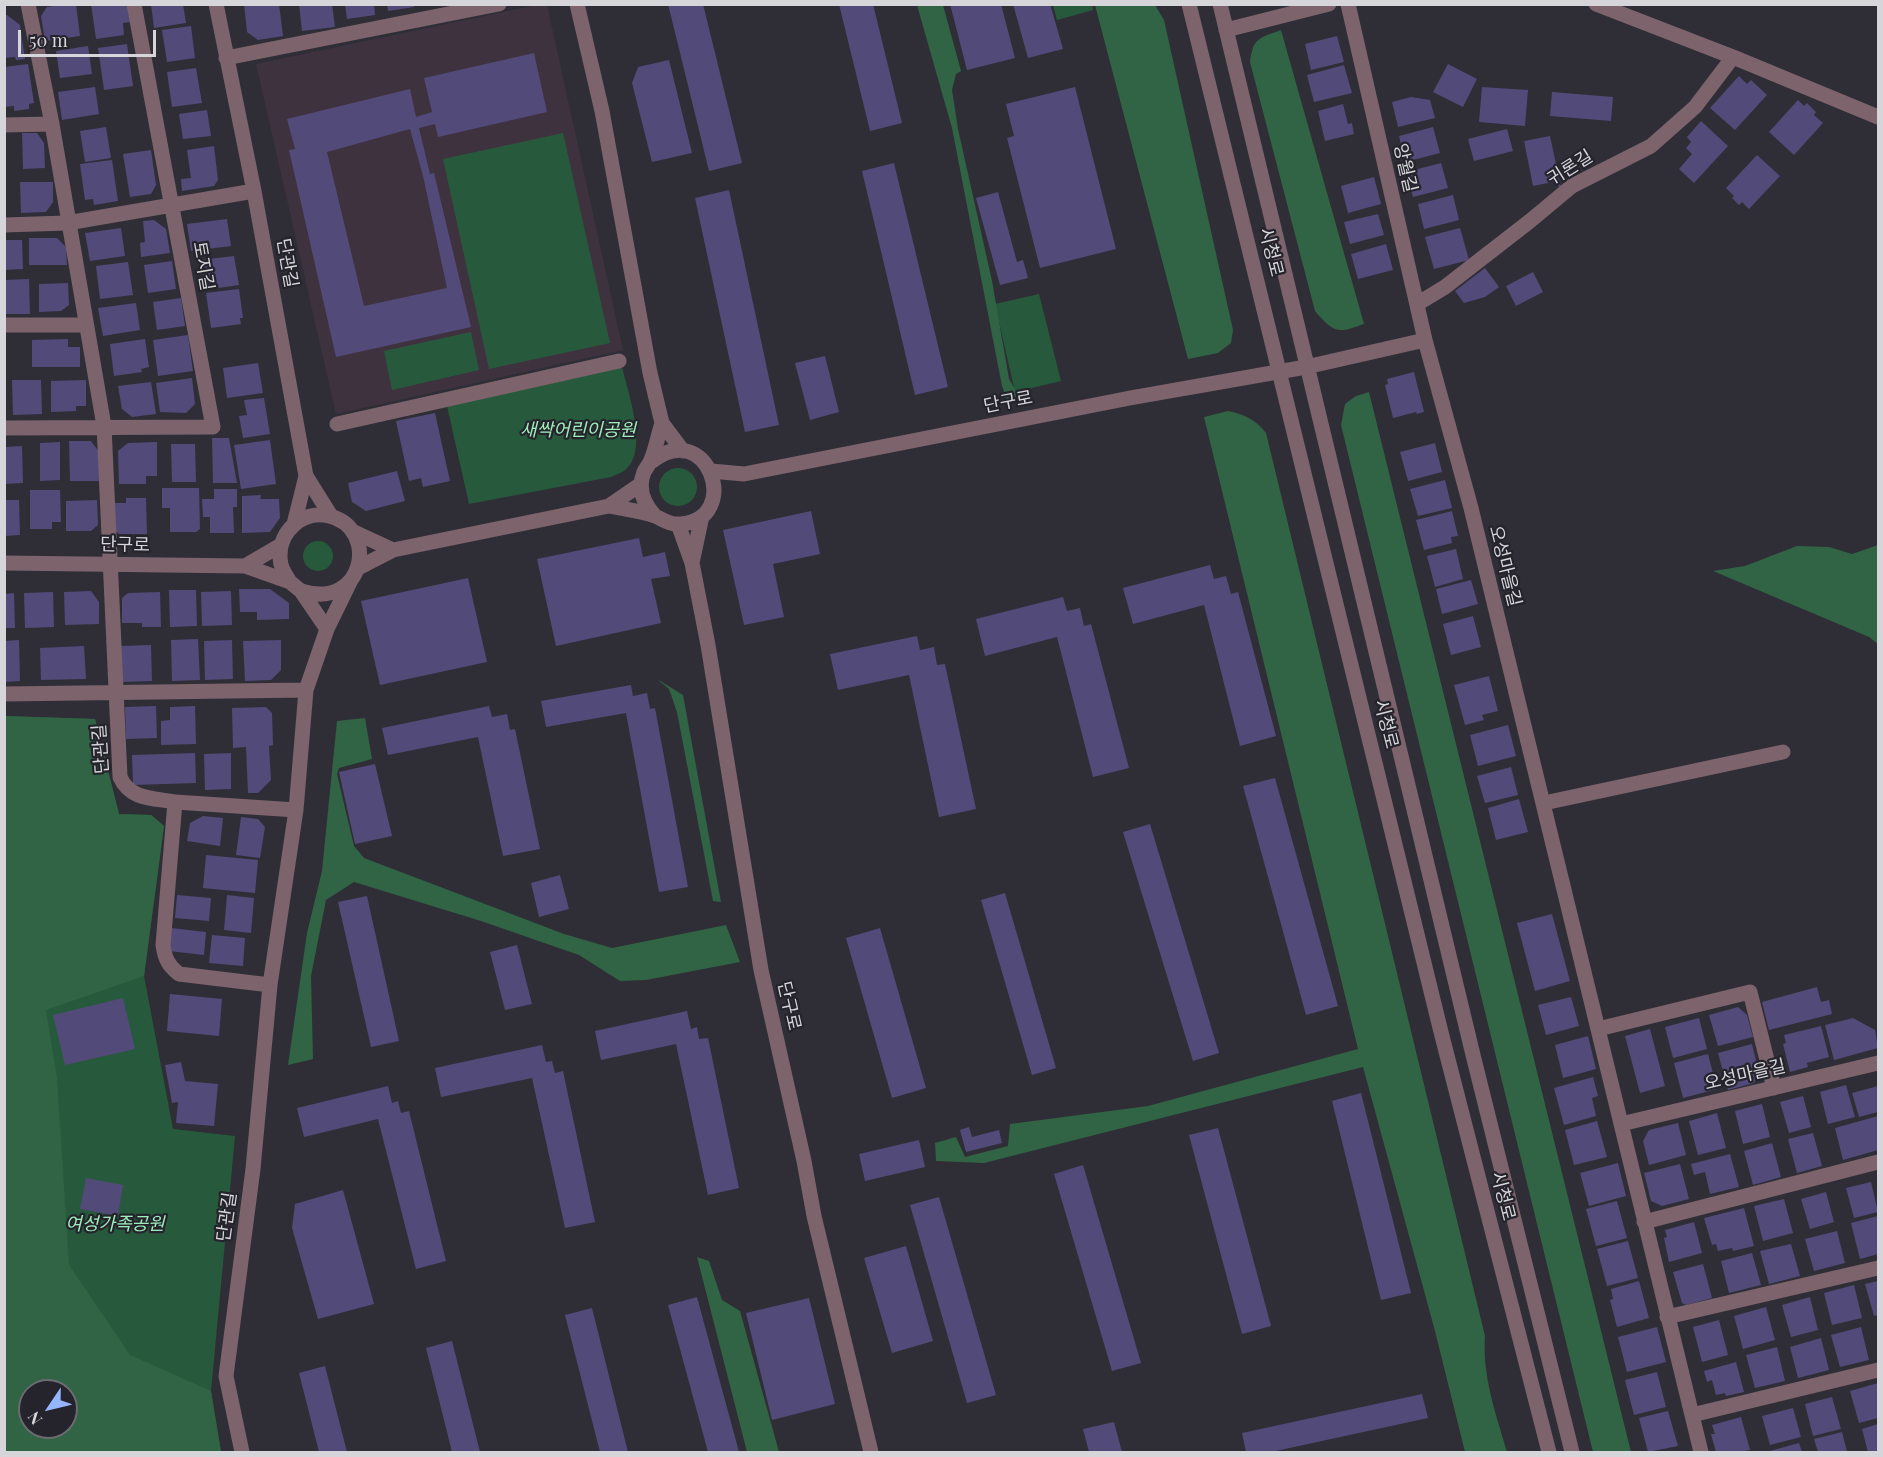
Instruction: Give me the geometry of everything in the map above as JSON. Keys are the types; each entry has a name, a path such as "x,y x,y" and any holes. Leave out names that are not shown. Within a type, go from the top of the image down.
{"street":[{"path":"27,4 52,124 67,223 104,426 118,691"},
{"name":"토지길","path":"4,428 213,427 134,4"},
{"name":"단관길","path":"216,4 254,191 306,476"},
{"path":"226,58 498,4"},
{"path":"577,4 602,111 650,373 662,423 683,450"},
{"name":"시청로","path":"1189,4 1441,1032 1548,1452"},
{"name":"시청로","path":"1220,4 1306,367 1572,1452"},
{"path":"1226,30 1303,8 1329,4"},
{"name":"앙월길","path":"1348,4 1425,340"},
{"path":"1596,4 1878,117"},
{"name":"귀론길","path":"1417,304 1445,288 1572,186 1651,146 1695,107 1733,57"},
{"path":"4,124 52,124"},
{"path":"4,225 67,223 254,191"},
{"path":"4,325 86,324"},
{"path":"1306,367 1425,340"},
{"name":"오성마을길","path":"1425,340 1471,508 1701,1452"},
{"path":"337,423 619,361"},
{"name":"단구로","path":"744,474 1130,398 1306,367"},
{"path":"651,462 662,423"},
{"path":"609,506 655,516 666,522 678,524 691,522 702,516 710,506 714,494 715,482 704,461 683,450 660,455 651,462 644,472 641,484 646,507 655,516"},
{"path":"711,471 744,474"},
{"path":"714,494 744,474"},
{"path":"306,476 331,516"},
{"path":"306,476 294,524 281,545 280,558 283,571 327,629"},
{"path":"245,566 315,595 328,594 341,589 355,574 393,550 609,506 641,484"},
{"path":"294,524 312,516 331,516 352,531 393,550"},
{"path":"692,563 702,516"},
{"path":"678,524 692,563"},
{"path":"352,531 358,542 359,550 355,574"},
{"path":"245,566 281,545"},
{"name":"단구로","path":"4,563 245,566"},
{"name":"단구로","path":"692,563 708,645 761,970 804,1161 814,1216 870,1452"},
{"name":"단관길","path":"242,1452 226,1376 253,1169 270,985 296,810 306,690 327,629 355,574"},
{"path":"4,694 306,690"},
{"name":"단관길","path":"118,691 120,777 124,786 132,793 175,802 296,810"},
{"path":"1544,803 1783,752"},
{"path":"175,802 163,945 169,966 179,974 270,985"},
{"path":"1598,1029 1750,992 1774,1088"},
{"name":"오성마을길","path":"1621,1124 1878,1063"},
{"path":"1644,1222 1878,1162"},
{"path":"1667,1317 1878,1268"},
{"path":"1692,1415 1878,1370"}],"shaded area":[{"path":"537,5 547,5 623,350 336,414 256,64"}],"green space":[{"path":"917,5 943,5 961,71 956,74 952,90 958,129 992,281 1009,379 1022,401 1008,402 1002,386 952,128"},
{"path":"1053,5 1092,5 1093,10 1057,20"},
{"path":"1095,5 1155,5 1164,20 1233,330 1231,343 1218,353 1188,359"},
{"path":"1281,30 1364,324 1348,329 1337,330 1327,324 1315,311 1250,62 1256,43"},
{"path":"563,133 610,343 489,369 443,159"},
{"path":"1039,294 1061,381 1015,392 995,304"},
{"path":"471,332 479,370 392,390 384,351"},
{"name":"새싹어린이공원","path":"622,367 632,406 636,437 636,450 632,462 624,471 611,477 469,504 447,406"},
{"path":"1369,392 1631,1452 1593,1452 1341,425 1345,404 1356,396"},
{"path":"1228,411 1249,418 1266,433 1485,1336 1488,1380 1507,1452 1465,1452 1435,1331 1363,1067 984,1163 936,1161 935,1143 956,1137 965,1157 1008,1146 1010,1124 1148,1106 1358,1049 1204,417"},
{"path":"678,468 691,474 697,487 691,500 678,506 665,500 659,487 665,474"},
{"path":"318,541 329,545 333,556 329,567 318,571 307,567 303,556 307,545"},
{"path":"1878,545 1878,644 1869,637 1713,571 1745,566 1797,546 1829,547 1852,554"},
{"path":"657,679 683,695 721,902 713,901 677,712 669,689"},
{"name":"여성가족공원","path":"5,716 95,719 119,814 151,815 164,826 144,976 173,1129 235,1136 211,1391 221,1452 5,1452"},
{"path":"5,716 95,719 119,814 151,815 164,826 144,976 46,1010 57,1079 69,1265 130,1355 211,1391 221,1452 5,1452"},
{"path":"365,718 372,759 339,768 337,774 354,846 364,858 564,934 612,948 726,925 740,962 646,980 620,981 579,955 481,921 354,882 326,900 311,976 313,1059 288,1065 307,933 322,871 337,721"},
{"path":"697,1257 709,1261 722,1300 740,1311 779,1452 747,1452"}],"building":[{"path":"76,4 80,36 45,41 41,16 47,7"},
{"path":"91,4 127,4 130,22 123,23 124,35 96,39"},
{"path":"151,4 183,4 186,23 154,28"},
{"path":"244,4 279,4 283,36 258,40 247,32"},
{"path":"299,4 332,4 335,27 302,31"},
{"path":"345,4 374,4 375,15 347,19"},
{"path":"387,4 414,4 414,7 388,11"},
{"path":"668,4 703,4 742,163 709,171"},
{"path":"839,4 873,4 902,123 870,131"},
{"path":"950,4 1001,4 1015,58 967,70"},
{"path":"1013,4 1050,4 1063,49 1028,58"},
{"path":"7,15 20,25 25,59 4,58 4,16"},
{"path":"191,26 195,58 167,62 162,30"},
{"path":"1337,36 1344,62 1311,70 1305,44"},
{"path":"127,44 133,86 104,90 98,48"},
{"path":"88,46 92,74 60,78 56,51"},
{"path":"534,53 547,112 438,137 435,124 419,128 430,174 434,173 471,327 336,357 289,150 295,149 287,119 410,89 416,117 432,112 424,78","holes":["410,129 423,176 447,288 364,306 327,152"]},
{"path":"669,60 692,153 652,162 632,83 638,67"},
{"path":"28,64 34,103 29,104 29,109 14,111 14,106 4,107 4,67"},
{"path":"1448,64 1477,79 1463,107 1433,92"},
{"path":"1344,65 1352,93 1314,102 1307,75"},
{"path":"196,68 202,103 172,107 167,72"},
{"path":"1739,76 1747,84 1751,80 1767,95 1735,130 1710,108"},
{"path":"95,87 99,114 62,120 58,92"},
{"path":"1075,87 1116,249 1040,268 1007,138 1014,136 1006,104"},
{"path":"1482,87 1528,90 1525,126 1479,122"},
{"path":"1552,92 1613,97 1611,121 1550,116"},
{"path":"1411,97 1430,100 1435,118 1398,127 1392,102"},
{"path":"1798,100 1804,106 1807,103 1816,112 1814,115 1823,123 1794,155 1769,132"},
{"path":"1343,104 1348,124 1352,123 1354,134 1325,141 1318,111"},
{"path":"207,110 211,136 183,139 179,114"},
{"path":"1701,121 1728,146 1694,183 1679,169 1692,154 1686,148 1691,142 1687,137"},
{"path":"106,127 111,158 85,162 80,131"},
{"path":"1433,127 1440,153 1405,162 1399,136"},
{"path":"1507,129 1513,151 1474,161 1468,139"},
{"path":"22,133 37,133 44,143 45,168 23,169"},
{"path":"1550,136 1561,188 1553,182 1533,186 1524,141"},
{"path":"214,146 218,180 214,186 182,191 181,179 191,178 187,150"},
{"path":"151,150 156,185 151,194 130,197 123,154"},
{"path":"1757,155 1780,176 1749,209 1742,202 1739,205 1726,188"},
{"path":"112,160 118,201 94,205 93,199 85,200 80,164"},
{"path":"894,163 948,387 915,395 862,171"},
{"path":"1441,163 1448,188 1413,197 1406,172"},
{"path":"1374,177 1381,204 1348,213 1341,186"},
{"path":"20,182 53,182 53,202 46,212 21,213"},
{"path":"729,190 779,425 745,432 695,198"},
{"path":"998,192 1017,262 1023,260 1028,278 1000,285 976,198"},
{"path":"1453,195 1459,220 1424,229 1418,204"},
{"path":"1378,214 1384,235 1350,244 1344,222"},
{"path":"227,219 231,246 191,251 187,224"},
{"path":"154,220 166,229 170,253 141,257 140,243 145,242 143,221"},
{"path":"121,228 125,256 90,261 85,233"},
{"path":"1460,228 1469,260 1434,269 1425,237"},
{"path":"29,238 57,238 66,247 67,265 29,265"},
{"path":"4,240 22,240 23,269 4,270"},
{"path":"1386,244 1393,270 1358,279 1351,254"},
{"path":"234,256 239,285 205,290 201,260"},
{"path":"172,261 176,289 148,293 144,265"},
{"path":"128,262 133,295 100,299 96,266"},
{"path":"1485,268 1499,287 1485,297 1464,303 1455,291"},
{"path":"1533,272 1543,292 1516,306 1506,286"},
{"path":"29,279 30,314 4,314 4,280"},
{"path":"68,283 69,305 61,311 39,312 39,284"},
{"path":"239,289 243,318 240,318 241,324 211,328 206,293"},
{"path":"181,298 185,326 157,330 153,302"},
{"path":"136,303 140,330 103,336 98,308"},
{"path":"188,335 193,371 158,376 153,340"},
{"path":"68,339 68,347 80,347 80,367 32,367 32,340"},
{"path":"145,339 149,367 141,369 142,372 114,376 110,344"},
{"path":"825,356 839,412 810,420 795,363"},
{"path":"258,363 263,393 227,398 223,368"},
{"path":"1414,372 1424,412 1393,418 1385,385 1388,384 1387,379"},
{"path":"192,378 195,404 186,413 160,412 156,383"},
{"path":"12,380 41,380 42,414 13,415"},
{"path":"86,380 86,406 76,406 76,411 51,412 51,381"},
{"path":"151,382 156,414 132,417 122,409 118,386"},
{"path":"264,398 270,434 243,438 239,416 247,415 244,400"},
{"path":"435,413 450,481 423,487 421,478 409,481 396,421"},
{"path":"212,438 229,438 237,483 213,483"},
{"path":"270,440 276,484 241,489 234,445"},
{"path":"69,441 91,441 100,453 100,481 70,481"},
{"path":"60,442 60,480 40,481 40,443"},
{"path":"157,442 157,476 146,476 146,484 119,484 118,451 128,443"},
{"path":"1435,443 1442,472 1408,481 1400,452"},
{"path":"171,444 195,444 196,482 172,482"},
{"path":"22,446 23,483 4,484 4,447"},
{"path":"397,471 405,501 366,511 352,502 348,483"},
{"path":"1445,480 1452,508 1418,516 1410,489"},
{"path":"162,488 199,488 200,529 196,532 170,532 170,508 162,508"},
{"path":"214,489 237,489 237,507 233,507 234,533 210,533 210,517 203,517 202,499 214,499"},
{"path":"30,490 60,490 61,522 52,522 52,529 30,529"},
{"path":"261,495 260,499 279,499 280,518 270,532 242,533 242,496"},
{"path":"126,498 146,498 147,534 119,534 109,526 109,503 126,503"},
{"path":"4,500 19,500 20,535 4,536"},
{"path":"97,500 98,525 91,531 66,531 66,501"},
{"path":"811,511 820,554 773,564 784,617 744,625 723,530"},
{"path":"1452,511 1458,536 1451,537 1452,543 1424,550 1416,520"},
{"path":"639,538 643,557 665,552 670,576 651,579 661,623 556,646 537,559"},
{"path":"1456,549 1463,579 1435,587 1427,556"},
{"path":"1210,565 1214,579 1226,576 1231,594 1238,592 1276,736 1240,746 1204,605 1133,624 1123,588"},
{"path":"468,578 487,662 380,685 361,601"},
{"path":"1471,580 1478,604 1442,614 1436,589"},
{"path":"239,589 270,589 289,603 289,619 257,620 257,612 240,612"},
{"path":"169,590 196,590 197,626 170,627"},
{"path":"91,591 99,602 99,624 65,625 64,592"},
{"path":"231,591 232,625 202,626 201,592"},
{"path":"53,592 54,627 25,628 24,593"},
{"path":"160,592 161,627 142,627 142,623 122,623 122,598 128,593"},
{"path":"14,593 15,628 4,628 4,594"},
{"path":"1063,597 1067,611 1080,608 1084,626 1091,624 1129,768 1093,777 1057,637 985,656 976,619"},
{"path":"1473,616 1481,647 1451,655 1443,624"},
{"path":"917,636 920,650 934,647 937,665 945,664 976,809 939,817 909,675 838,690 830,654"},
{"path":"198,639 200,680 172,681 171,640"},
{"path":"19,640 20,681 4,682 4,641"},
{"path":"232,640 233,679 205,680 204,641"},
{"path":"281,640 281,670 271,680 245,681 243,641"},
{"path":"151,645 152,681 121,682 120,646"},
{"path":"84,646 86,679 41,680 40,648"},
{"path":"1489,676 1498,711 1482,715 1484,720 1465,725 1454,685"},
{"path":"631,685 633,696 647,693 650,709 655,708 688,887 659,892 626,713 546,727 541,701"},
{"path":"156,706 157,738 126,739 125,707"},
{"path":"195,706 196,744 161,745 161,721 170,720 170,707"},
{"path":"489,706 492,717 507,714 510,730 515,729 540,849 503,856 478,737 388,755 382,728"},
{"path":"266,707 272,713 273,745 269,746 271,780 258,793 248,793 246,747 233,748 232,708"},
{"path":"1508,725 1516,756 1478,766 1470,735"},
{"path":"195,753 196,783 133,785 132,755"},
{"path":"231,753 231,789 205,790 204,754"},
{"path":"375,764 392,836 355,844 339,772"},
{"path":"1511,767 1518,795 1485,803 1477,776"},
{"path":"1275,778 1338,1006 1306,1015 1243,786"},
{"path":"1519,799 1528,832 1496,840 1488,808"},
{"path":"203,816 223,818 220,846 187,841 190,823"},
{"path":"241,817 258,819 265,827 260,858 236,855"},
{"path":"1150,824 1219,1053 1193,1061 1123,832"},
{"path":"206,855 258,860 255,893 203,888"},
{"path":"560,875 569,909 539,917 531,883"},
{"path":"1005,893 1056,1068 1032,1075 981,900"},
{"path":"177,895 211,898 209,921 175,918"},
{"path":"227,895 254,898 251,933 224,930"},
{"path":"367,896 399,1041 371,1047 338,902"},
{"path":"1552,914 1570,981 1535,991 1517,923"},
{"path":"171,928 206,932 204,955 169,951"},
{"path":"880,928 926,1088 892,1098 846,938"},
{"path":"212,935 245,938 243,966 209,963"},
{"path":"517,945 532,1004 505,1010 490,952"},
{"path":"1817,987 1821,1002 1829,1000 1832,1014 1769,1030 1762,1002"},
{"path":"170,994 222,999 219,1036 167,1031"},
{"path":"1571,997 1579,1026 1546,1035 1538,1005"},
{"path":"123,998 135,1049 65,1065 53,1015"},
{"path":"1738,1007 1747,1015 1753,1037 1718,1046 1709,1015"},
{"path":"687,1011 691,1029 697,1027 699,1039 708,1038 739,1188 708,1195 676,1044 601,1060 595,1031"},
{"path":"1699,1018 1707,1049 1673,1058 1665,1027"},
{"path":"1853,1018 1875,1030 1878,1048 1834,1060 1825,1025"},
{"path":"1821,1026 1829,1057 1807,1063 1808,1067 1790,1072 1783,1044 1786,1043 1784,1035"},
{"path":"1650,1029 1665,1086 1640,1093 1625,1036"},
{"path":"1588,1036 1596,1069 1563,1078 1555,1045"},
{"path":"1752,1044 1759,1073 1754,1083 1728,1090 1718,1053"},
{"path":"542,1045 546,1062 552,1061 555,1073 563,1071 595,1222 565,1228 532,1078 441,1097 435,1068"},
{"path":"1708,1054 1717,1089 1683,1098 1674,1063"},
{"path":"181,1062 185,1081 218,1084 214,1126 176,1123 178,1102 172,1103 165,1065"},
{"path":"1593,1077 1598,1096 1592,1098 1596,1116 1564,1125 1554,1088"},
{"path":"1846,1085 1855,1117 1828,1124 1820,1092"},
{"path":"388,1086 392,1103 398,1101 401,1113 409,1111 446,1261 416,1269 378,1119 304,1137 297,1108"},
{"path":"1878,1086 1878,1112 1859,1117 1852,1093"},
{"path":"1361,1093 1411,1293 1381,1300 1332,1101"},
{"path":"1803,1096 1811,1127 1789,1133 1780,1102"},
{"path":"1762,1104 1770,1137 1743,1144 1735,1111"},
{"path":"1717,1113 1726,1148 1698,1155 1689,1121"},
{"path":"1878,1116 1878,1150 1843,1160 1835,1128"},
{"path":"1597,1121 1607,1157 1574,1165 1565,1130"},
{"path":"1678,1123 1686,1155 1649,1165 1643,1141 1649,1130"},
{"path":"969,1127 972,1137 999,1130 1002,1143 966,1152 960,1130"},
{"path":"1218,1128 1271,1326 1242,1334 1189,1135"},
{"path":"1813,1133 1822,1166 1797,1173 1788,1139"},
{"path":"919,1140 925,1167 865,1181 859,1154"},
{"path":"1772,1143 1781,1177 1753,1185 1744,1151"},
{"path":"1730,1154 1739,1187 1710,1194 1705,1172 1694,1175 1691,1164"},
{"path":"1618,1163 1626,1196 1589,1206 1580,1173"},
{"path":"1680,1164 1689,1199 1662,1206 1651,1201 1644,1173"},
{"path":"1083,1165 1141,1363 1112,1371 1054,1174"},
{"path":"86,1178 123,1185 118,1216 80,1209"},
{"path":"1871,1182 1878,1212 1854,1218 1846,1188"},
{"path":"343,1190 374,1304 318,1319 292,1228 295,1204"},
{"path":"1826,1192 1834,1222 1810,1229 1801,1199"},
{"path":"939,1197 996,1395 967,1403 910,1205"},
{"path":"1784,1199 1793,1233 1763,1241 1754,1206"},
{"path":"1617,1201 1627,1238 1596,1246 1586,1209"},
{"path":"1744,1208 1754,1246 1733,1251 1732,1248 1718,1251 1716,1244 1712,1245 1704,1218"},
{"path":"1878,1216 1878,1254 1860,1259 1851,1223"},
{"path":"1694,1222 1702,1253 1669,1262 1664,1238 1667,1237 1665,1230"},
{"path":"1837,1231 1845,1263 1814,1271 1805,1239"},
{"path":"1628,1241 1638,1278 1607,1286 1597,1249"},
{"path":"1791,1244 1800,1276 1769,1284 1760,1251"},
{"path":"906,1246 933,1341 892,1353 864,1258"},
{"path":"1752,1253 1761,1285 1729,1293 1721,1261"},
{"path":"1703,1264 1712,1298 1686,1305 1682,1303 1673,1272"},
{"path":"1639,1281 1649,1318 1617,1327 1610,1300 1613,1299 1611,1289"},
{"path":"1878,1281 1878,1315 1874,1316 1865,1284"},
{"path":"1854,1285 1862,1318 1832,1325 1824,1293"},
{"path":"697,1297 739,1452 708,1452 668,1305"},
{"path":"1810,1297 1818,1330 1791,1337 1782,1305"},
{"path":"809,1298 835,1404 772,1420 746,1313"},
{"path":"1766,1307 1775,1340 1743,1349 1734,1316"},
{"path":"592,1308 628,1452 600,1452 565,1315"},
{"path":"1719,1320 1728,1355 1702,1362 1693,1327"},
{"path":"1657,1327 1666,1362 1627,1372 1618,1337"},
{"path":"1861,1327 1869,1360 1840,1367 1831,1335"},
{"path":"1821,1338 1829,1370 1798,1378 1790,1347"},
{"path":"452,1341 480,1452 452,1452 426,1348"},
{"path":"1777,1347 1785,1381 1755,1388 1746,1355"},
{"path":"1736,1362 1744,1392 1726,1396 1725,1393 1716,1395 1712,1380 1707,1382 1704,1371"},
{"path":"325,1366 347,1452 319,1452 299,1373"},
{"path":"1657,1372 1666,1407 1634,1415 1625,1380"},
{"path":"1878,1383 1878,1418 1859,1423 1850,1391"},
{"path":"1422,1394 1428,1418 1271,1452 1246,1452 1242,1433"},
{"path":"1832,1397 1841,1429 1813,1436 1805,1404"},
{"path":"1793,1408 1801,1437 1770,1445 1762,1416"},
{"path":"1668,1411 1678,1446 1648,1452 1639,1418"},
{"path":"1741,1417 1750,1450 1716,1452 1711,1434 1715,1434 1712,1425"},
{"path":"1114,1422 1122,1452 1089,1452 1083,1429"},
{"path":"1878,1424 1878,1452 1868,1452 1862,1429"},
{"path":"1842,1432 1847,1452 1818,1452 1814,1439"},
{"path":"1799,1443 1802,1452 1766,1452"}]}
